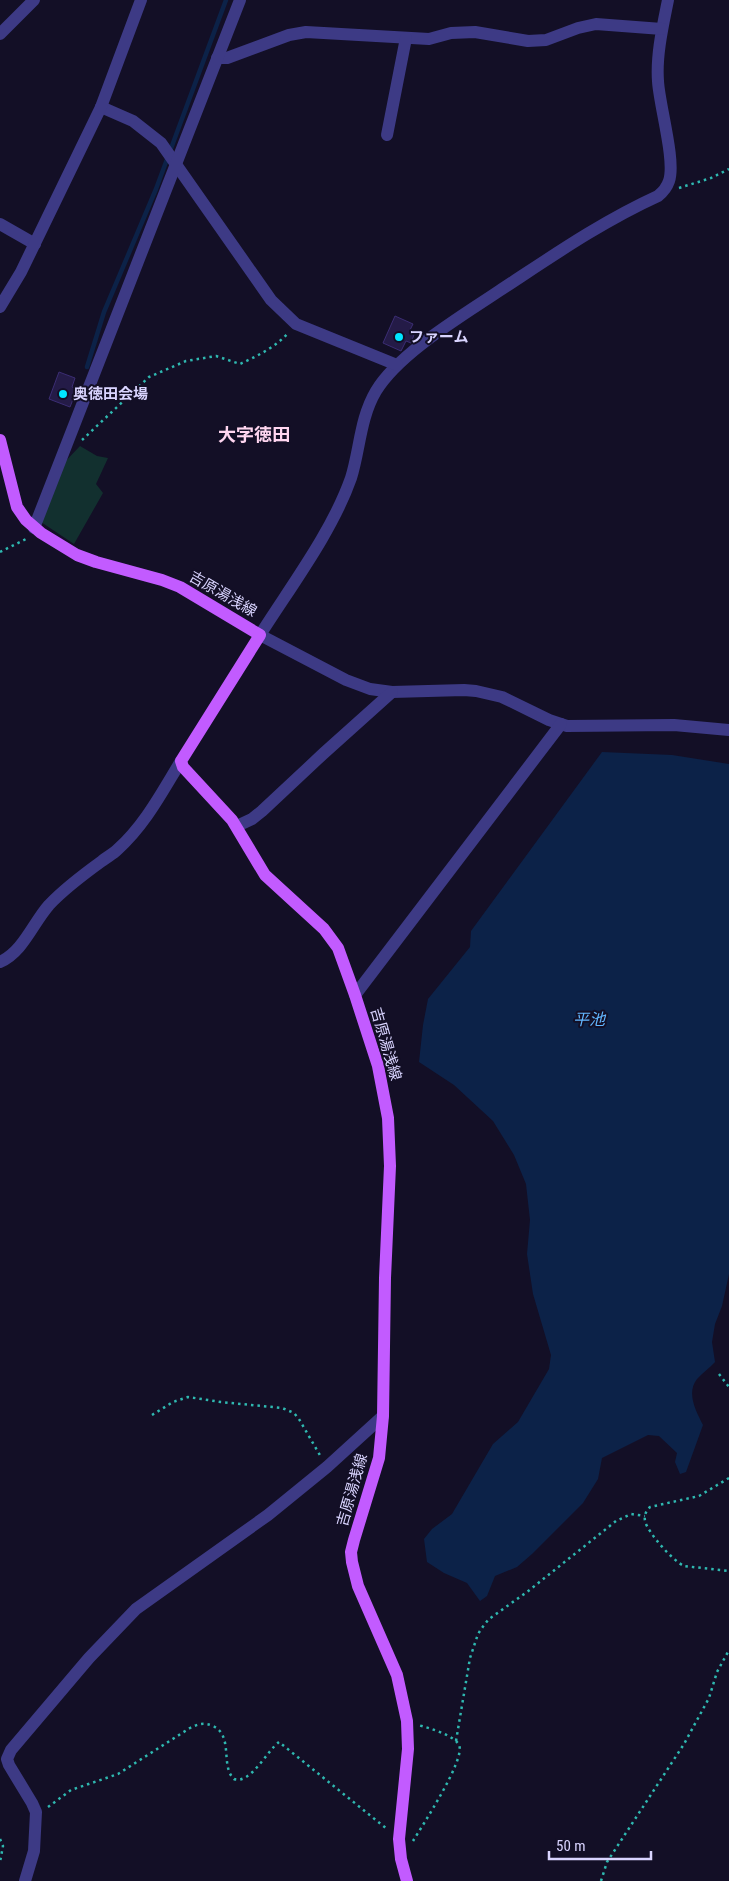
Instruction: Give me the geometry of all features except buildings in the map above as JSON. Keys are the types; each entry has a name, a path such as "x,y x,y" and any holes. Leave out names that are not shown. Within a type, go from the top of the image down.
{"main road":[{"name":"吉原湯浅線","path":"0,440 17,507 26,520 38,530 77,554 96,562 162,580 180,587 260,634 181,760 183,767 237,826 265,875 324,929 333,941 342,958 378,1066 388,1118 390,1166 385,1278 383,1416 379,1458 351,1552 358,1586 397,1675 408,1721 408,1748 399,1839 405,1880"}],"street":[{"path":"0,34 34,0"},
{"path":"0,307 22,272 101,107 141,0"},
{"path":"38,530 176,163 240,0"},
{"path":"668,0 662,29 658,80 670,159 670,175 667,186 658,196 598,226 447,326 398,365 376,391 363,424 351,478 328,527 260,634 370,690 392,692 476,691 502,697 561,724 579,726 674,725 729,730"},
{"path":"217,58 227,58 288,36 306,32 430,40 452,34 475,32 528,41 539,41 596,24 662,29"},
{"path":"387,135 406,38"},
{"path":"101,107 133,121 161,143 271,300 296,324 398,365"},
{"path":"0,224 35,244"},
{"path":"237,826 252,819 262,811 324,752 392,692"},
{"path":"355,995 561,724"},
{"path":"0,962 24,941 53,902 126,841 154,806 181,760"},
{"path":"25,1881 33,1859 36,1812 8,1766 7,1759 11,1750 89,1658 136,1609 268,1515 327,1467 383,1416"}],"path":[{"path":"658,196 729,170"},
{"path":"80,442 149,377 186,361 216,356 240,364 282,340 296,324"},
{"path":"0,552 38,530"},
{"path":"719,1374 729,1387"},
{"path":"152,1415 173,1402 188,1397 282,1408 294,1413 300,1419 327,1467"},
{"path":"729,1478 699,1496 650,1507 645,1516 645,1524 678,1564 729,1571"},
{"path":"456,1742 470,1658 478,1634 489,1619 616,1521 631,1514 645,1516"},
{"path":"601,1881 607,1862 684,1744 709,1698 717,1672 729,1650"},
{"path":"401,1859 456,1768 461,1754 456,1742 446,1735 408,1721"},
{"path":"36,1812 44,1810 71,1790 118,1774 182,1732 201,1723 212,1726 221,1733 227,1752 229,1772 234,1779 242,1780 249,1776 279,1742 383,1825"},
{"path":"0,1838 3,1846 0,1862"}],"green space":[{"path":"80,446 97,456 108,458 96,484 103,493 74,544 41,522 61,466"}],"water":[{"name":"平池","path":"602,752 672,755 729,764 729,1274 712,1342 715,1362 697,1379 692,1390 693,1402 703,1425 686,1472 680,1474 675,1462 677,1453 659,1436 648,1435 602,1458 598,1479 583,1503 517,1567 495,1576 487,1596 480,1601 467,1583 444,1573 427,1562 424,1539 432,1529 452,1514 493,1444 518,1422 549,1369 551,1355 533,1294 527,1254 530,1220 526,1184 514,1155 493,1121 454,1085 419,1062 423,1025 428,999 470,947 471,931"}],"waterway":[{"path":"87,367 104,312 156,189 226,0"}],"place":[{"name":"ファーム","path":"399,337"},
{"name":"奥徳田会場","path":"63,394"}],"district":[{"name":"大字徳田","path":"254,434"}]}
